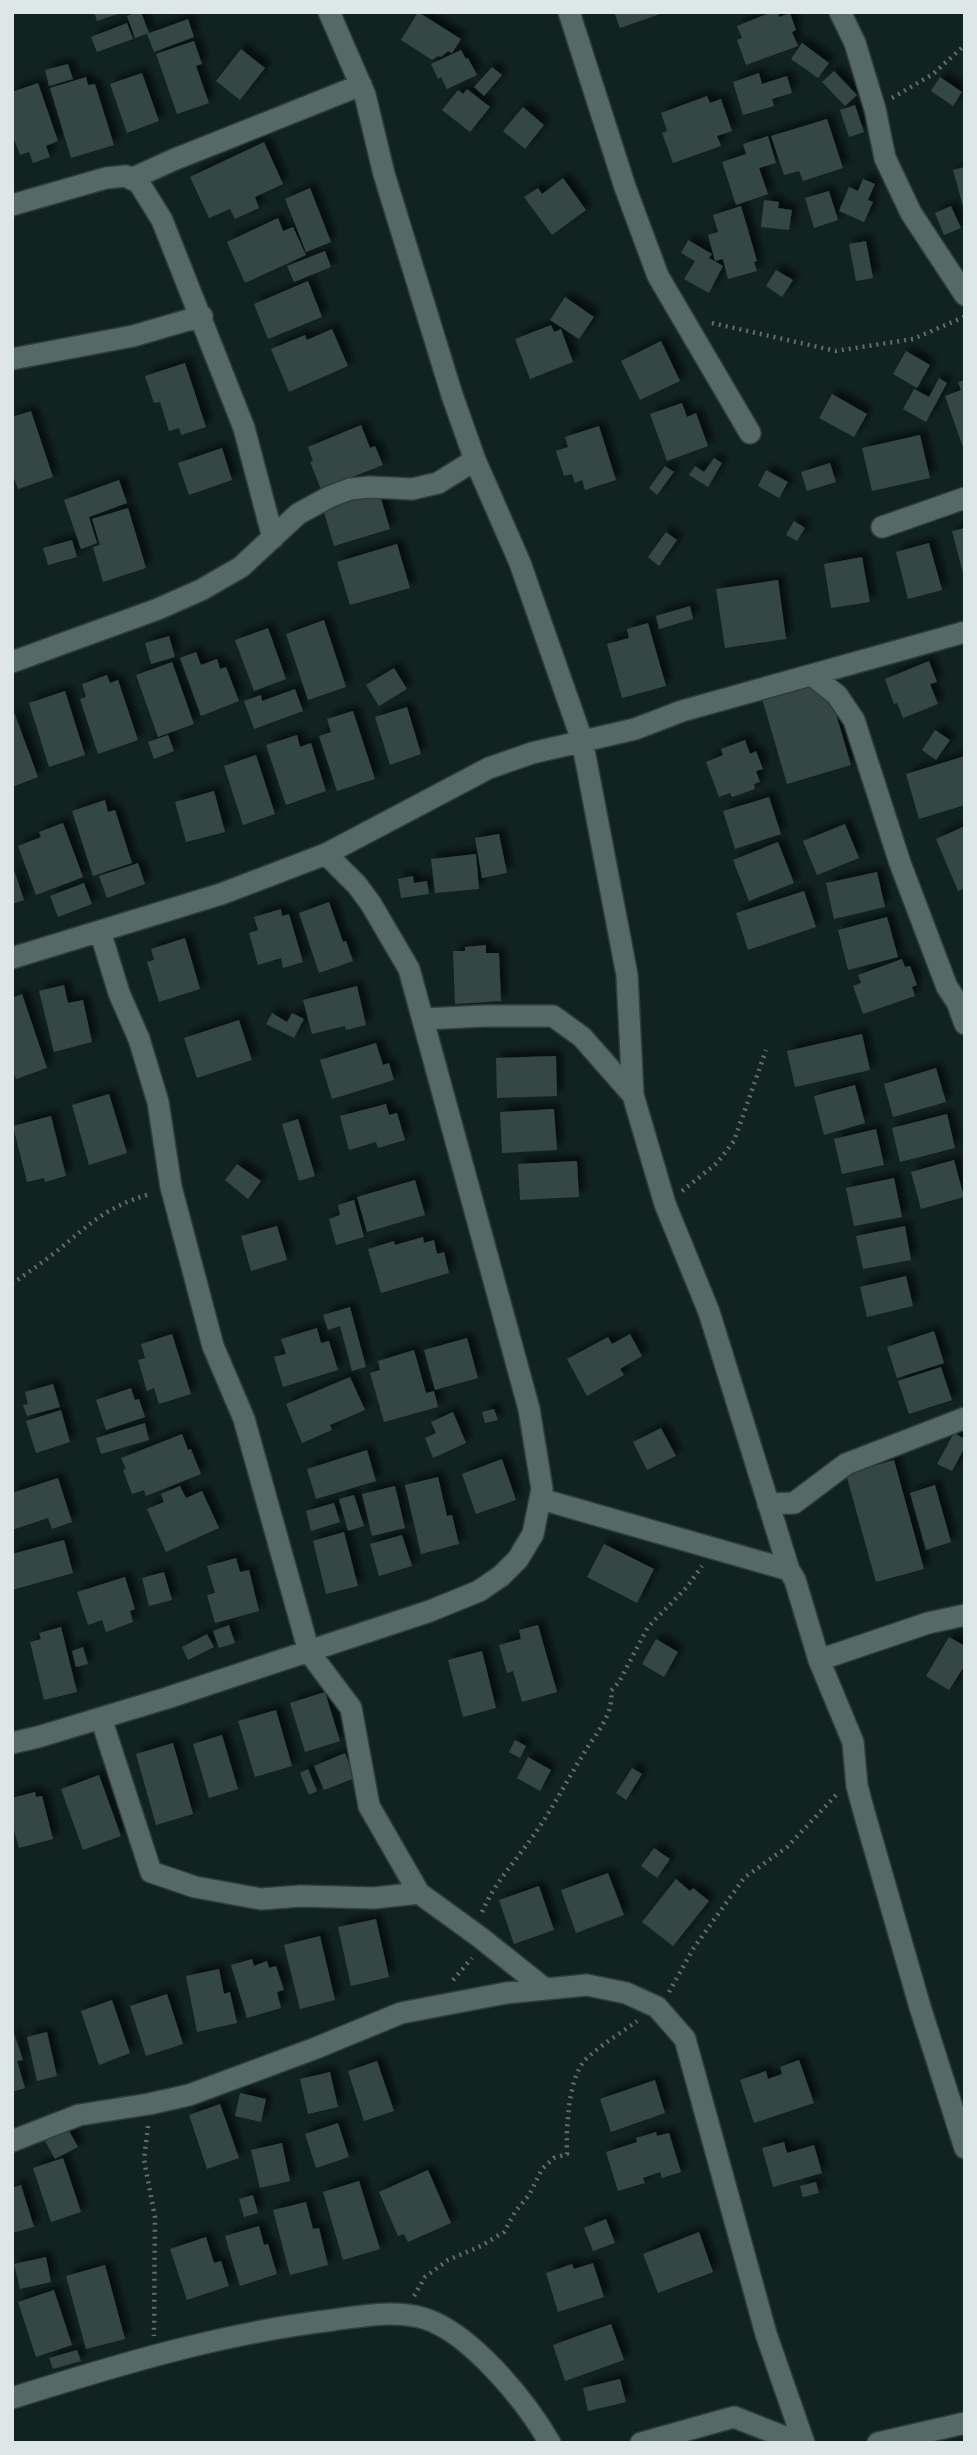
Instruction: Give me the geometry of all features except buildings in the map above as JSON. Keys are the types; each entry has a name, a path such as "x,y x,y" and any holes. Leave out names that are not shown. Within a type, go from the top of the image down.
{"street":[{"path":"329,12 361,85 424,311 475,460 520,563 582,740 627,975 633,1095 665,1204 709,1311 819,1660 853,1742 856,1776 864,1812 916,1994 965,2148"},
{"path":"569,12 625,187 657,276 750,433"},
{"path":"840,12 855,43 875,109 885,158 911,214 965,295"},
{"path":"131,179 361,85"},
{"path":"12,205 106,178 126,176 139,183 162,220 244,428 273,538"},
{"path":"12,359 133,337 202,317"},
{"path":"12,662 158,609 201,590 241,566 298,514 350,489 412,489 438,483 475,460"},
{"path":"882,527 965,498"},
{"path":"12,958 221,894 326,854 489,768 532,753 635,729 681,711 965,632"},
{"path":"812,675 837,695 854,720 900,863 947,987 957,1002 965,1024"},
{"path":"12,1743 309,1652 430,1611 479,1591 501,1576 518,1559 533,1534 541,1499 540,1470 529,1409 409,969 372,904 326,854"},
{"path":"100,931 119,993 139,1039 158,1102 171,1187 213,1346 244,1419 309,1652 351,1708 369,1805 419,1893 545,1989"},
{"path":"424,1019 553,1016 582,1037 633,1095"},
{"path":"768,1504 794,1503 846,1464 965,1418"},
{"path":"541,1499 789,1570"},
{"path":"819,1660 928,1623 965,1615"},
{"path":"100,1718 151,1872 195,1887 261,1899 300,1896 374,1899 419,1893"},
{"path":"12,2141 79,2115 189,2095 401,2013 506,1993 587,1985 626,1993 657,2007 685,2039 765,2334 802,2443"},
{"path":"12,2398 154,2354 300,2324 379,2314 403,2314 441,2325 475,2350 524,2403 550,2443"},
{"path":"641,2443 734,2417 802,2443"},
{"path":"878,2443 965,2423"}],"path":[{"path":"875,109 933,74 965,46"},
{"path":"679,312 727,328 836,351 913,340 965,317"},
{"path":"665,1204 718,1163 733,1140 766,1050"},
{"path":"12,1284 91,1221 114,1207 171,1187"},
{"path":"430,2007 468,1964 481,1938 482,1912 489,1896 507,1867 533,1837 603,1724 612,1704 611,1691 619,1682 648,1627 687,1587 701,1567 723,1550"},
{"path":"403,2314 425,2277 448,2260 481,2246 504,2232 515,2212 530,2195 542,2169 554,2158 567,2154 573,2083 585,2060 657,2007 674,1984 692,1949 744,1878 788,1847 856,1776"},
{"path":"149,2104 148,2142 144,2160 155,2217 154,2354"}]}
